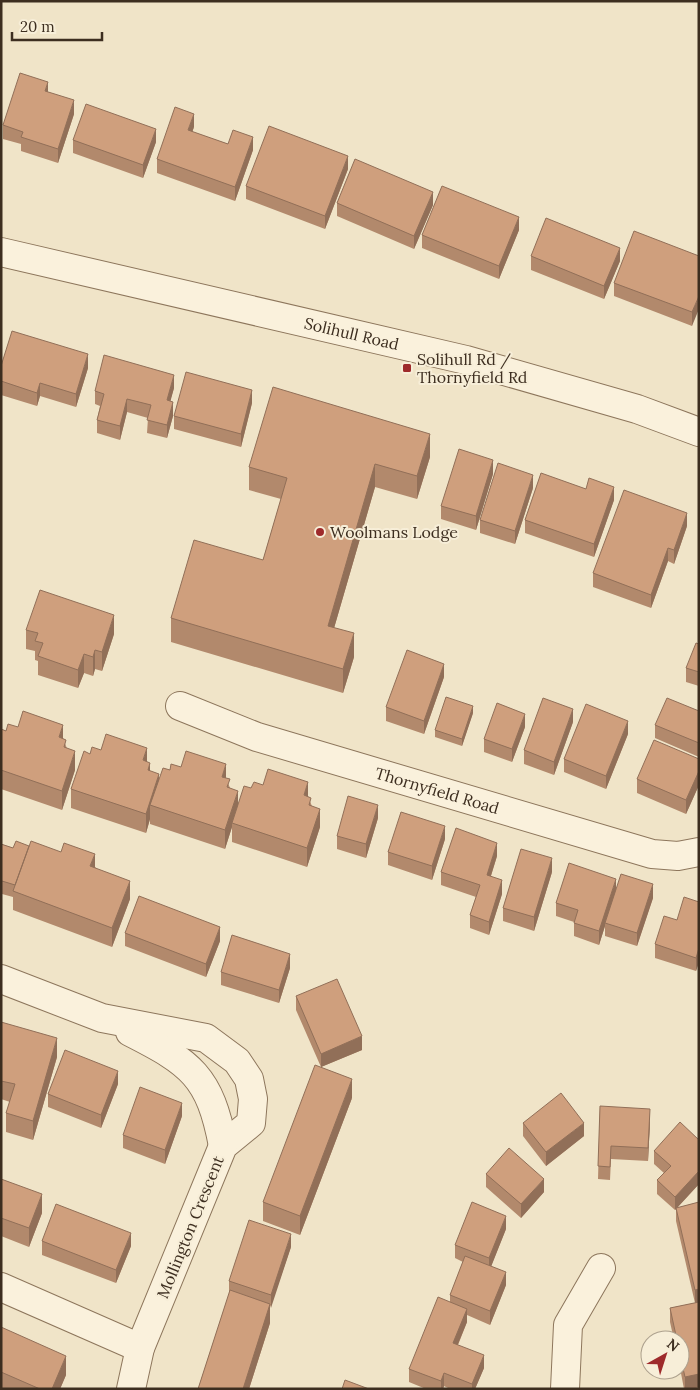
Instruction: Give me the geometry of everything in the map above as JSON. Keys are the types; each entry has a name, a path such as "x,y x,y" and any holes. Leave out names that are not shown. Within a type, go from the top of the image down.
{"street":[{"name":"Solihull Road","path":"1,252 466,360 637,409 699,432"},
{"name":"Thornyfield Road","path":"180,706 257,737 652,854 678,856 699,852"},
{"name":"Mollington Crescent","path":"1,979 102,1018 206,1038 237,1061 249,1079 253,1100 251,1123 223,1146 140,1348 131,1389"},
{"path":"102,1018 172,1054 190,1069 203,1084 213,1103 223,1146"},
{"path":"565,1389 568,1325 601,1268"},
{"path":"1,1287 140,1348"}],"building":[{"path":"20,73 48,82 45,91 74,100 58,149 21,137 23,132 3,125"},
{"path":"86,104 156,129 143,165 73,140"},
{"path":"175,107 194,114 188,130 228,144 233,130 253,137 235,187 157,159"},
{"path":"269,126 348,156 325,216 246,186"},
{"path":"355,159 433,192 414,236 337,203"},
{"path":"442,186 519,217 499,266 422,235"},
{"path":"546,218 620,248 604,286 531,256"},
{"path":"634,231 699,256 699,296 692,312 614,283"},
{"path":"12,331 88,354 76,394 40,383 37,393 1,381 1,366"},
{"path":"104,355 174,375 167,400 173,402 167,425 147,420 151,405 127,399 120,426 97,420 104,394 95,391"},
{"path":"186,372 252,390 241,434 174,416"},
{"name":"Woolmans Lodge","path":"273,387 430,434 417,476 375,464 328,626 354,633 343,669 171,618 194,540 263,560 287,478 249,467"},
{"path":"459,449 493,460 476,516 441,506"},
{"path":"498,463 533,475 515,531 480,520"},
{"path":"541,473 586,489 589,478 614,487 594,544 525,520"},
{"path":"624,490 687,513 674,550 668,548 651,595 593,573"},
{"path":"40,590 114,615 102,652 95,650 93,657 84,654 78,670 38,656 43,643 35,641 38,633 26,630"},
{"path":"696,643 699,644 699,672 686,668"},
{"path":"407,650 444,664 424,721 386,707"},
{"path":"446,697 473,706 462,739 435,730"},
{"path":"543,698 573,709 554,762 524,750"},
{"path":"667,698 699,711 699,743 655,725"},
{"path":"497,703 525,714 512,749 484,739"},
{"path":"586,704 628,721 606,776 564,759"},
{"path":"23,711 63,725 59,737 66,740 64,747 75,751 62,791 1,770 1,729 6,731 8,724 18,727"},
{"path":"106,734 147,748 143,760 150,763 148,770 159,774 146,814 71,789 84,751 90,754 92,747 101,750"},
{"path":"654,740 699,759 699,771 686,800 637,779"},
{"path":"186,751 226,764 222,777 230,779 227,787 238,791 225,830 150,805 163,768 170,770 171,764 181,767"},
{"path":"268,769 308,782 304,795 311,798 309,805 320,809 307,848 232,823 244,786 251,788 254,782 263,785"},
{"path":"348,796 378,805 366,844 337,836"},
{"path":"401,812 445,826 432,866 388,852"},
{"path":"456,828 497,843 487,875 502,880 489,922 470,915 480,885 441,872"},
{"path":"16,841 29,846 15,885 2,881 1,884 1,844 13,848"},
{"path":"31,841 61,852 64,843 95,854 90,866 130,881 112,928 13,891"},
{"path":"521,849 552,858 534,917 503,908"},
{"path":"569,863 616,879 599,931 574,923 578,910 556,903"},
{"path":"621,874 653,884 637,933 605,923"},
{"path":"139,896 220,927 206,964 125,933"},
{"path":"684,897 699,902 699,948 696,958 655,944 664,916 677,920"},
{"path":"232,935 290,954 279,990 221,972"},
{"path":"337,979 362,1036 321,1054 296,996"},
{"path":"1,1022 57,1038 33,1121 6,1113 15,1084 1,1081"},
{"path":"65,1050 118,1071 101,1115 48,1094"},
{"path":"315,1065 352,1079 300,1216 263,1202"},
{"path":"140,1087 182,1103 165,1150 123,1135"},
{"path":"561,1093 584,1123 546,1152 523,1123"},
{"path":"600,1106 650,1109 648,1148 611,1146 610,1167 598,1166"},
{"path":"680,1122 699,1140 699,1171 675,1197 657,1180 671,1166 654,1151"},
{"path":"509,1148 544,1179 521,1204 486,1174"},
{"path":"1,1179 42,1194 29,1228 1,1218"},
{"path":"472,1202 506,1216 489,1258 455,1245"},
{"path":"699,1202 699,1289 695,1290 676,1208"},
{"path":"56,1204 131,1233 116,1270 42,1241"},
{"path":"249,1220 291,1234 271,1295 229,1281"},
{"path":"465,1256 506,1272 490,1311 450,1295"},
{"path":"230,1290 270,1304 243,1389 198,1389"},
{"path":"438,1297 467,1309 453,1343 484,1355 472,1384 444,1373 441,1381 409,1369"},
{"path":"699,1302 699,1374 690,1376 690,1330 675,1330 670,1308"},
{"path":"1,1327 66,1356 52,1389 40,1389 1,1372"},
{"path":"345,1380 369,1389 342,1389"}],"place":[{"name":"Solihull Rd / Thornyfield Rd","path":"407,368"},
{"name":"Woolmans Lodge","path":"320,532"}]}
